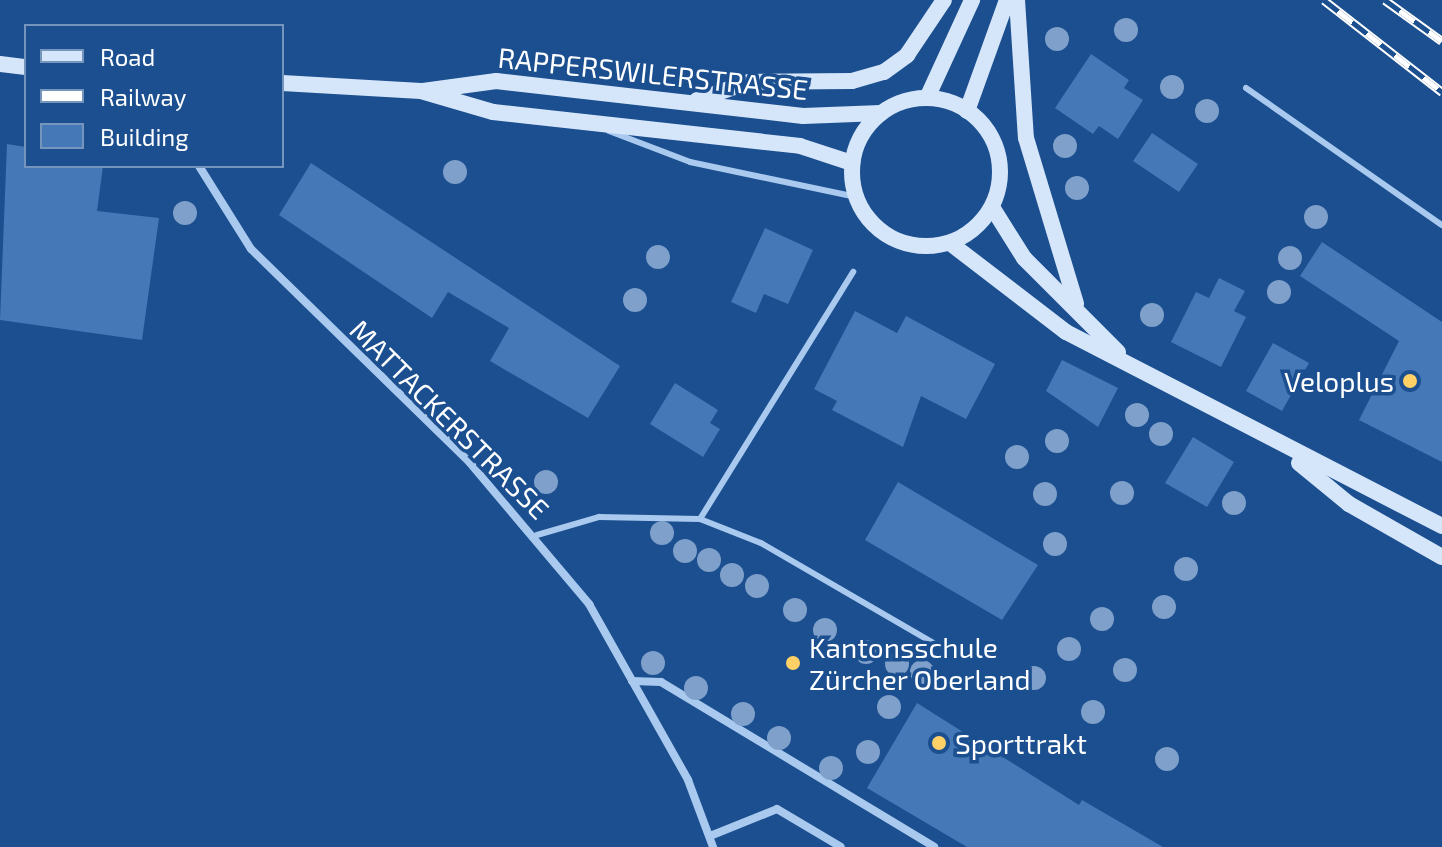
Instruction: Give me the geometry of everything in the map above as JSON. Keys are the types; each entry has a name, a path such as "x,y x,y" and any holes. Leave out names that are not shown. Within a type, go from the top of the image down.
{"main road":[{"path":"690,103 749,82 852,81 884,72 907,55 944,0"},
{"path":"927,98 972,0"},
{"path":"967,111 1007,0"},
{"path":"1017,0 1026,138 1076,304"},
{"path":"0,64 24,67"},
{"name":"RAPPERSWILERSTRASSE","path":"284,83 421,91 496,81 803,116 881,113"},
{"name":"RAPPERSWILERSTRASSE","path":"421,91 493,112 800,146 852,163"},
{"path":"950,243 992,207 1000,165 994,143 967,111 927,98 881,113 861,136 852,163 856,197 871,223 898,241 950,243 1066,332 1121,355 1282,449 1442,526"},
{"path":"992,207 1024,258 1076,304 1121,355"},
{"path":"1282,449 1349,504 1442,557"}],"street":[{"name":"MATTACKERSTRASSE","path":"200,168 251,249 537,535 589,604 632,681 713,847"},
{"path":"632,681 661,682 934,847"},
{"path":"710,836 777,809 841,847"}],"lane":[{"path":"1246,88 1442,225"},
{"path":"592,122 690,162 856,197"},
{"path":"700,519 853,272"},
{"path":"537,535 599,517 700,519 761,543 935,644"}],"building":[{"path":"1091,54 1129,80 1124,88 1143,100 1118,139 1099,126 1093,134 1055,108"},
{"path":"1152,133 1198,164 1179,192 1133,161"},
{"path":"7,144 24,147 24,168 103,168 97,211 159,218 142,340 0,320"},
{"path":"311,163 620,366 588,418 490,361 509,328 448,292 432,318 279,215"},
{"path":"765,228 813,250 788,304 764,294 756,313 731,302"},
{"name":"Veloplus","path":"1322,242 1442,322 1442,462 1359,420 1399,341 1300,276"},
{"path":"1219,278 1245,291 1234,311 1246,317 1221,367 1171,342 1196,292 1209,298"},
{"path":"855,311 897,333 906,316 995,364 966,419 921,396 903,447 832,410 837,401 814,389"},
{"path":"1273,343 1309,363 1282,411 1246,391"},
{"path":"1062,360 1118,388 1098,427 1046,391"},
{"path":"675,383 718,410 710,423 720,429 703,457 650,424"},
{"path":"1193,437 1234,462 1207,507 1165,483"},
{"path":"898,482 1038,565 1002,620 865,540"},
{"name":"Sporttrakt","path":"917,703 1079,805 1082,800 1163,847 967,847 867,788"}],"railway":[{"path":"1324,0 1442,92"},
{"path":"1385,0 1442,41"}],"place":[{"name":"Veloplus","path":"1410,381"},
{"name":"Kantonsschule Zürcher Oberland","path":"793,663"},
{"name":"Sporttrakt","path":"939,743"}]}
